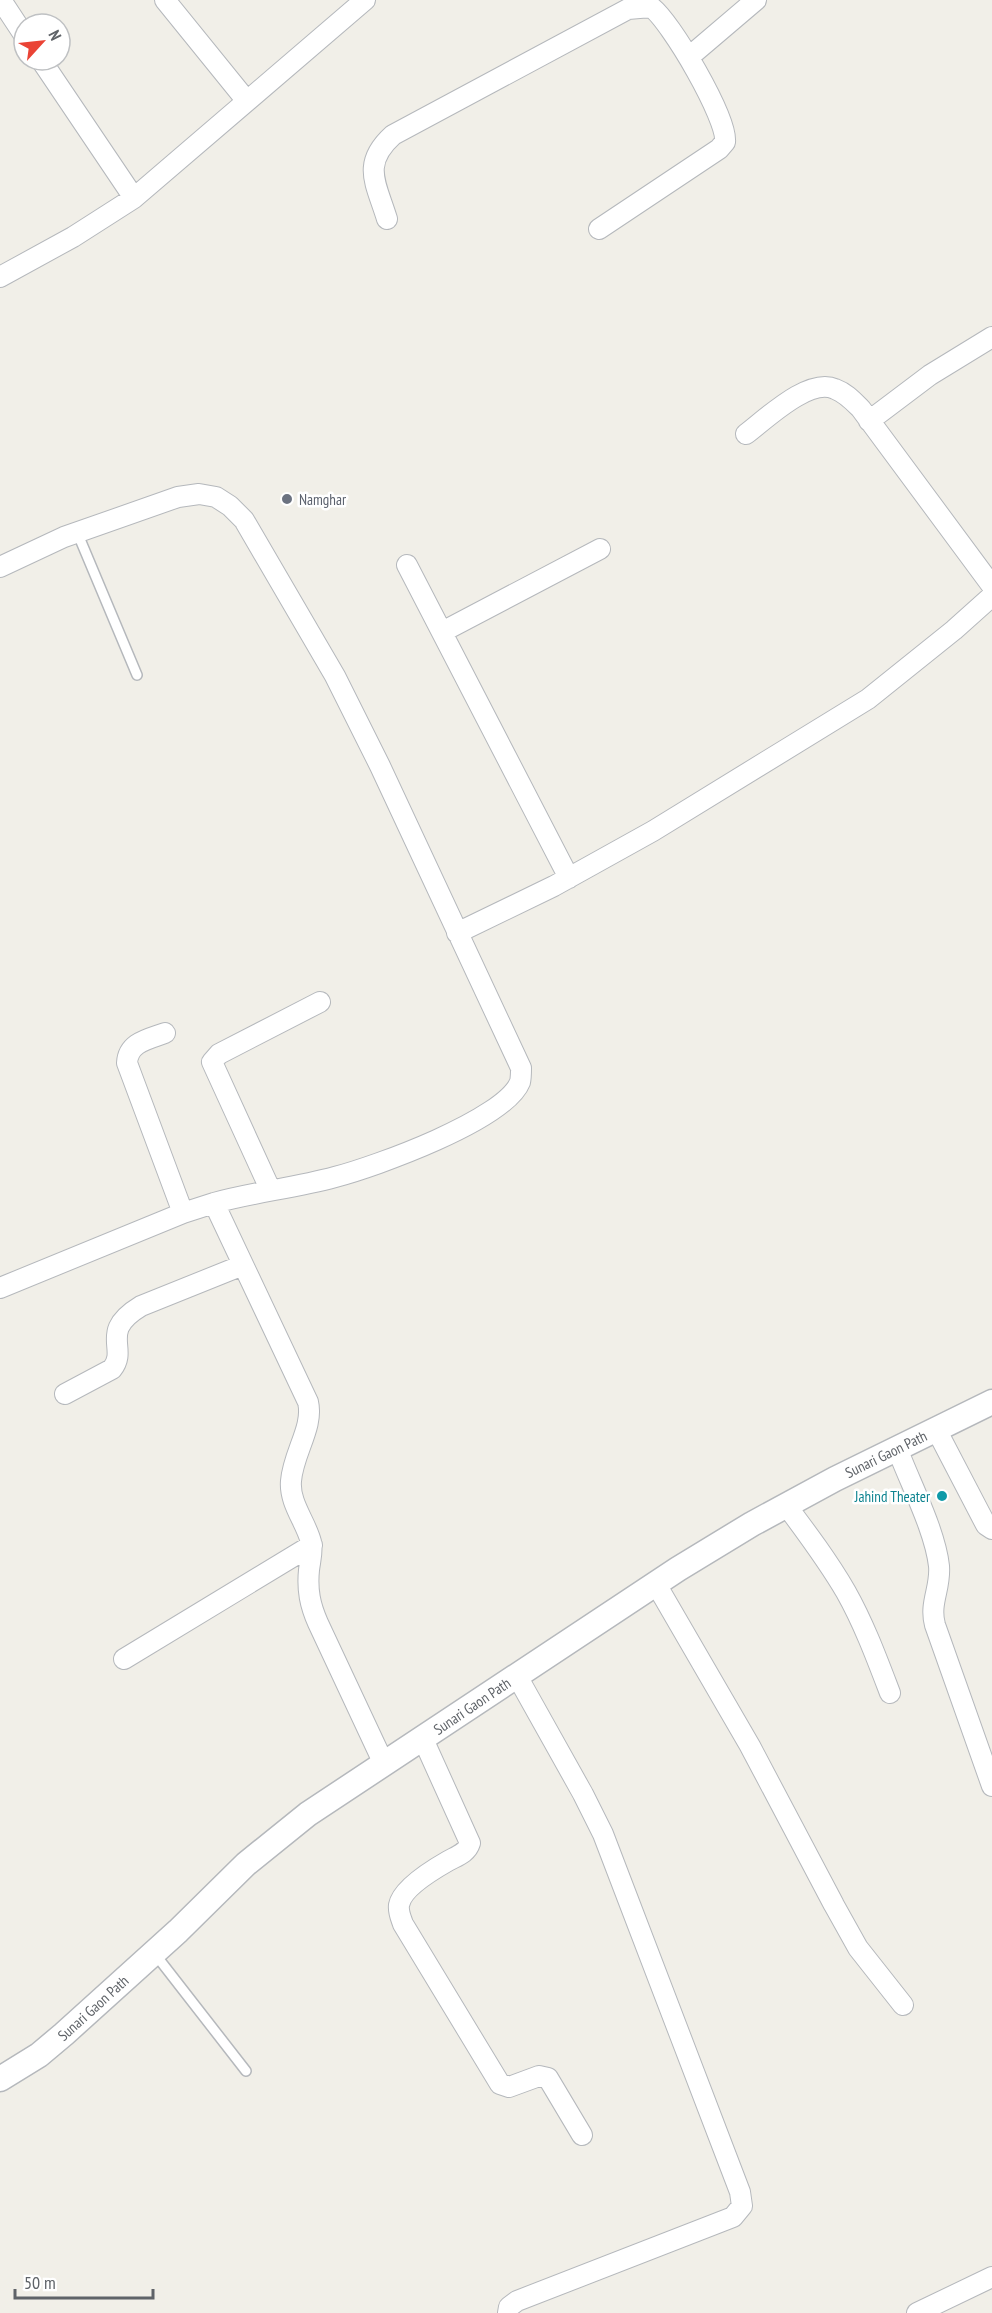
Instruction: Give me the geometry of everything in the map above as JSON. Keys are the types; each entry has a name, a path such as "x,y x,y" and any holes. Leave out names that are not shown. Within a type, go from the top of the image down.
{"street":[{"path":"1,0 12,17"},
{"path":"165,0 246,100"},
{"path":"0,278 73,237 134,198 365,0"},
{"path":"689,57 756,0"},
{"path":"387,219 373,164 377,153 393,135 628,9 651,7 660,13 689,57 724,127 725,142 719,149 598,229"},
{"path":"48,72 134,198"},
{"path":"869,421 930,375 992,337"},
{"path":"746,434 796,396 809,390 821,386 834,388 849,397 992,586"},
{"path":"0,567 76,532 178,496 199,494 216,497 230,506 244,520 335,676 385,776 521,1068 520,1081 502,1102 454,1132 386,1161 334,1177 270,1189 183,1213 0,1288"},
{"path":"442,632 600,549"},
{"path":"407,565 569,878"},
{"path":"457,933 569,878 653,831 868,699 992,596"},
{"path":"270,1189 212,1062 219,1054 320,1002"},
{"path":"165,1033 133,1047 127,1053 127,1063 183,1213"},
{"path":"214,1203 308,1402 309,1424 292,1467 290,1486 312,1545 308,1587 313,1612 384,1764"},
{"path":"65,1394 116,1365 116,1332 120,1322 130,1313 141,1306 243,1265"},
{"name":"Sunari Gaon Path","path":"0,2079 39,2055 154,1953 267,1845 308,1814 656,1584 786,1504 992,1402"},
{"path":"936,1429 986,1525 992,1528"},
{"path":"897,1448 936,1551 939,1583 932,1606 935,1625 992,1786"},
{"path":"786,1504 823,1555 846,1592 891,1693"},
{"path":"124,1659 312,1545"},
{"path":"656,1584 756,1756 853,1940 903,2005"},
{"path":"508,2313 509,2307 516,2301 733,2217 742,2206 740,2192 603,1834 517,1676"},
{"path":"423,1738 470,1844 466,1851 433,1870 403,1895 399,1904 403,1924 500,2084 509,2087 539,2076 548,2078 582,2135"},
{"path":"917,2313 992,2277"}],"lane":[{"path":"76,532 137,675"},
{"path":"154,1953 246,2071"}],"place":[{"name":"Namghar","path":"287,499"},
{"name":"Jahind Theater","path":"942,1496"}]}
